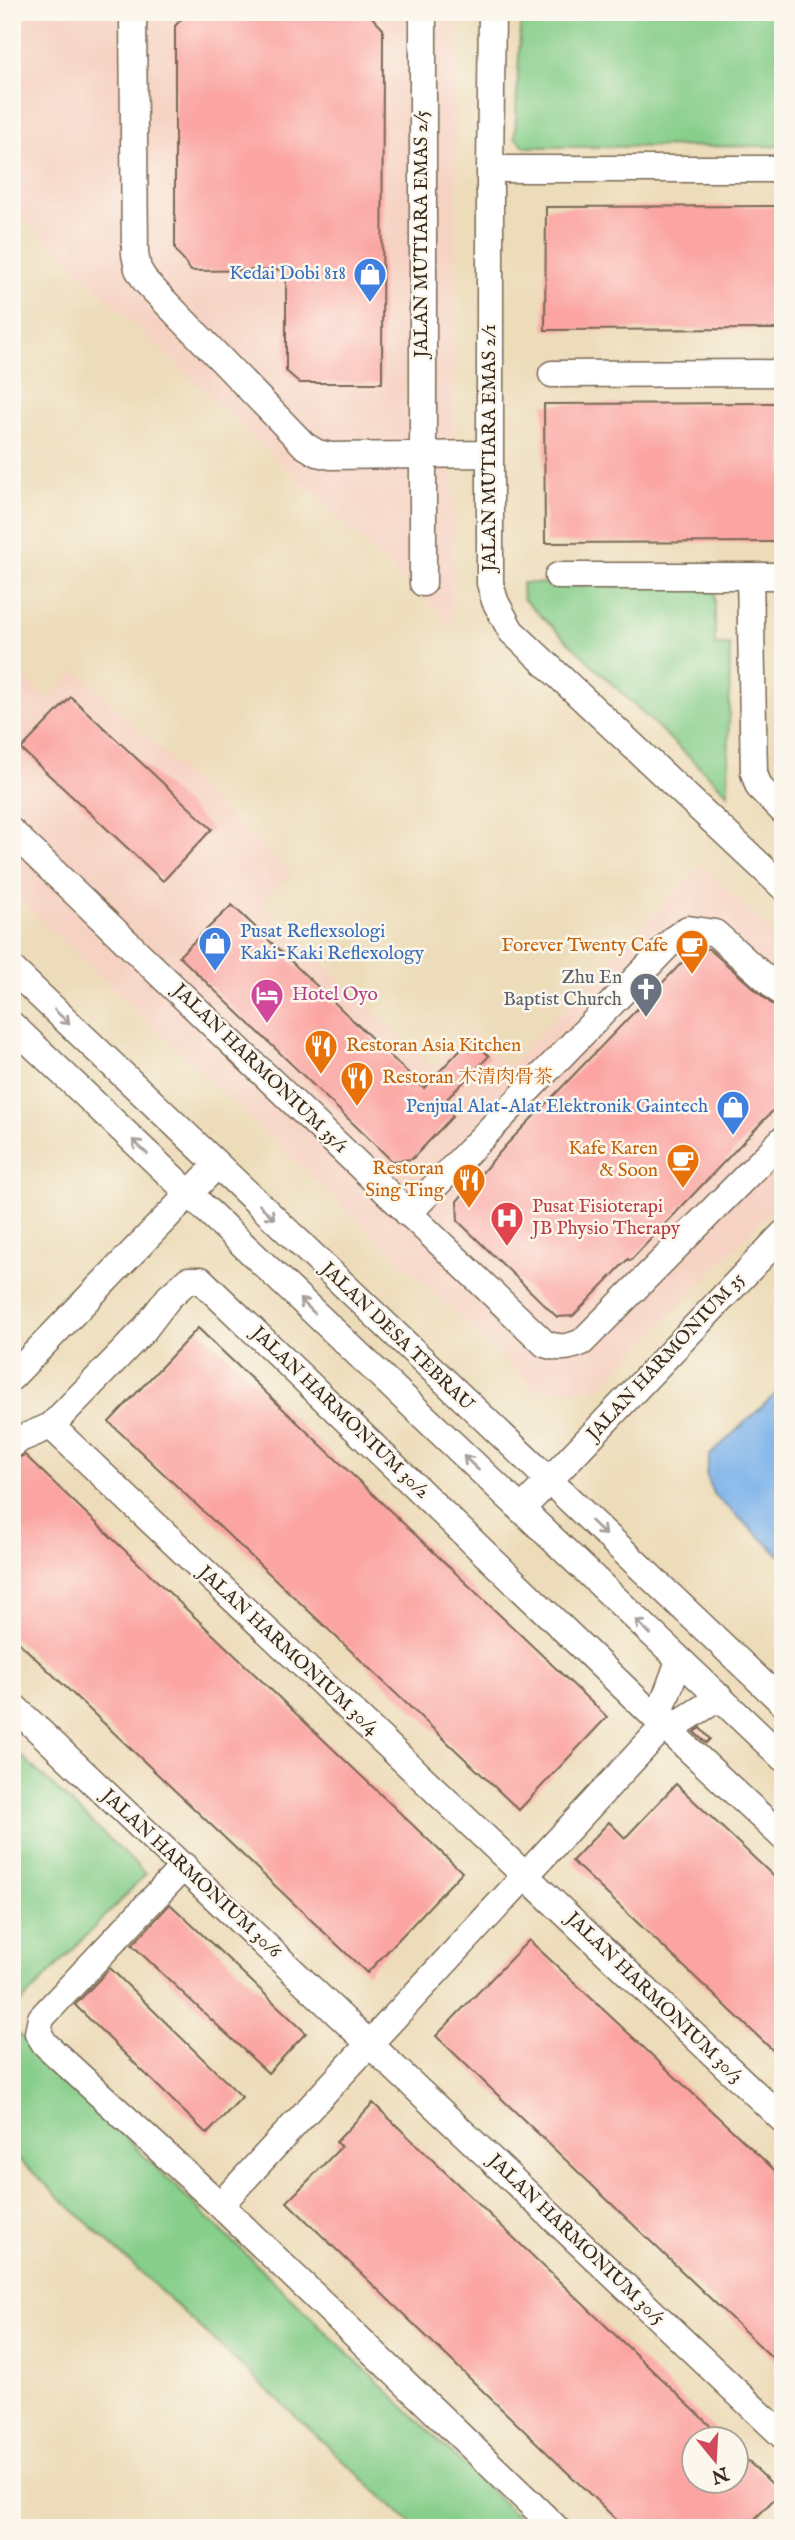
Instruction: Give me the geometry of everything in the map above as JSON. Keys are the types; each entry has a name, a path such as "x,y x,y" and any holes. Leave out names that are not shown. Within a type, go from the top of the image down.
{"street":[{"path":"133,12 136,108 135,254 141,275 279,421 310,450 331,456 489,454"},
{"name":"JALAN MUTIARA EMAS 2/5","path":"423,12 423,583"},
{"name":"JALAN MUTIARA EMAS 2/1","path":"492,12 489,454 490,583 495,601 512,631 783,887"},
{"path":"490,169 783,169"},
{"path":"552,374 783,373"},
{"path":"558,576 783,576"},
{"path":"750,576 754,772 759,786 783,811"},
{"name":"JALAN HARMONIUM 35/1","path":"12,832 545,1344 568,1348 582,1342 783,1139"},
{"path":"408,1214 675,938 688,929 715,933 783,994"},
{"name":"JALAN DESA TEBRAU","path":"12,969 783,1703"},
{"name":"JALAN DESA TEBRAU","path":"12,1025 783,1758"},
{"path":"12,1377 217,1165"},
{"name":"JALAN HARMONIUM 35","path":"521,1510 783,1234"},
{"name":"JALAN HARMONIUM 30/2","path":"12,1446 20,1439 51,1426 144,1331 169,1297 188,1280 201,1280 783,1837"},
{"name":"JALAN HARMONIUM 30/4","path":"51,1426 525,1876"},
{"path":"664,1726 662,1707 679,1661"},
{"path":"220,2205 664,1726 679,1723 720,1697"},
{"name":"JALAN HARMONIUM 30/6","path":"12,1705 370,2043"},
{"path":"184,1866 41,2018 38,2033 45,2044 220,2205 556,2528"},
{"name":"JALAN HARMONIUM 30/3","path":"525,1876 783,2120"},
{"name":"JALAN HARMONIUM 30/5","path":"370,2043 783,2436"}],"shaded area":[{"path":"12,12 457,12 451,625 25,220 12,233"},
{"path":"12,665 48,699 76,670 290,873 261,905 434,1068 470,1031 508,1067 701,865 783,943 783,1198 600,1388 538,1391 12,893"}],"green space":[{"path":"521,12 783,12 783,146 526,147 515,138"},
{"path":"522,583 715,588 715,645 730,645 728,794 523,599"},
{"path":"12,1747 146,1874 12,2012"},
{"path":"12,2028 529,2528 416,2528 12,2153"}],"water":[{"path":"783,1387 783,1558 713,1494 706,1473 710,1455"}],"building":[{"path":"367,12 383,29 382,383 300,383 286,371 286,270 191,271 175,249 175,26 187,13"},
{"path":"783,206 783,329 545,330 546,207"},
{"path":"783,403 783,542 545,543 544,404"},
{"path":"71,697 212,829 163,881 21,749"},
{"path":"232,905 424,1088 471,1038 489,1056 441,1105 453,1116 412,1159 392,1161 179,956"},
{"path":"696,948 709,949 783,1014 783,1100 630,1261 628,1259 573,1316 557,1317 458,1221 457,1201 507,1144"},
{"path":"198,1328 607,1717 519,1810 109,1422"},
{"path":"25,1455 462,1872 367,1973 12,1636 12,1460"},
{"path":"700,1728 710,1739 706,1743 694,1732"},
{"path":"676,1784 783,1885 783,2060 572,1861 609,1822 625,1838"},
{"path":"170,1904 306,2033 268,2073 132,1945"},
{"path":"529,1940 783,2178 783,2368 436,2036"},
{"path":"110,1968 242,2097 207,2134 75,2005"},
{"path":"373,2103 708,2424 680,2424 680,2494 750,2494 750,2463 781,2492 746,2528 625,2528 287,2202 341,2147 336,2142"}],"place":[{"name":"Kedai Dobi 818","path":"370,304"},
{"name":"Pusat Reflexsologi Kaki-Kaki Reflexology","path":"215,973"},
{"name":"Forever Twenty Cafe","path":"692,976"},
{"name":"Zhu En Baptist Church","path":"646,1019"},
{"name":"Hotel Oyo","path":"267,1025"},
{"name":"Restoran Asia Kitchen","path":"321,1076"},
{"name":"Restoran 木清肉骨茶","path":"357,1108"},
{"name":"Penjual Alat-Alat Elektronik Gaintech","path":"733,1137"},
{"name":"Kafe Karen & Soon","path":"683,1190"},
{"name":"Restoran Sing Ting","path":"469,1210"},
{"name":"Pusat Fisioterapi JB Physio Therapy","path":"507,1248"}]}
